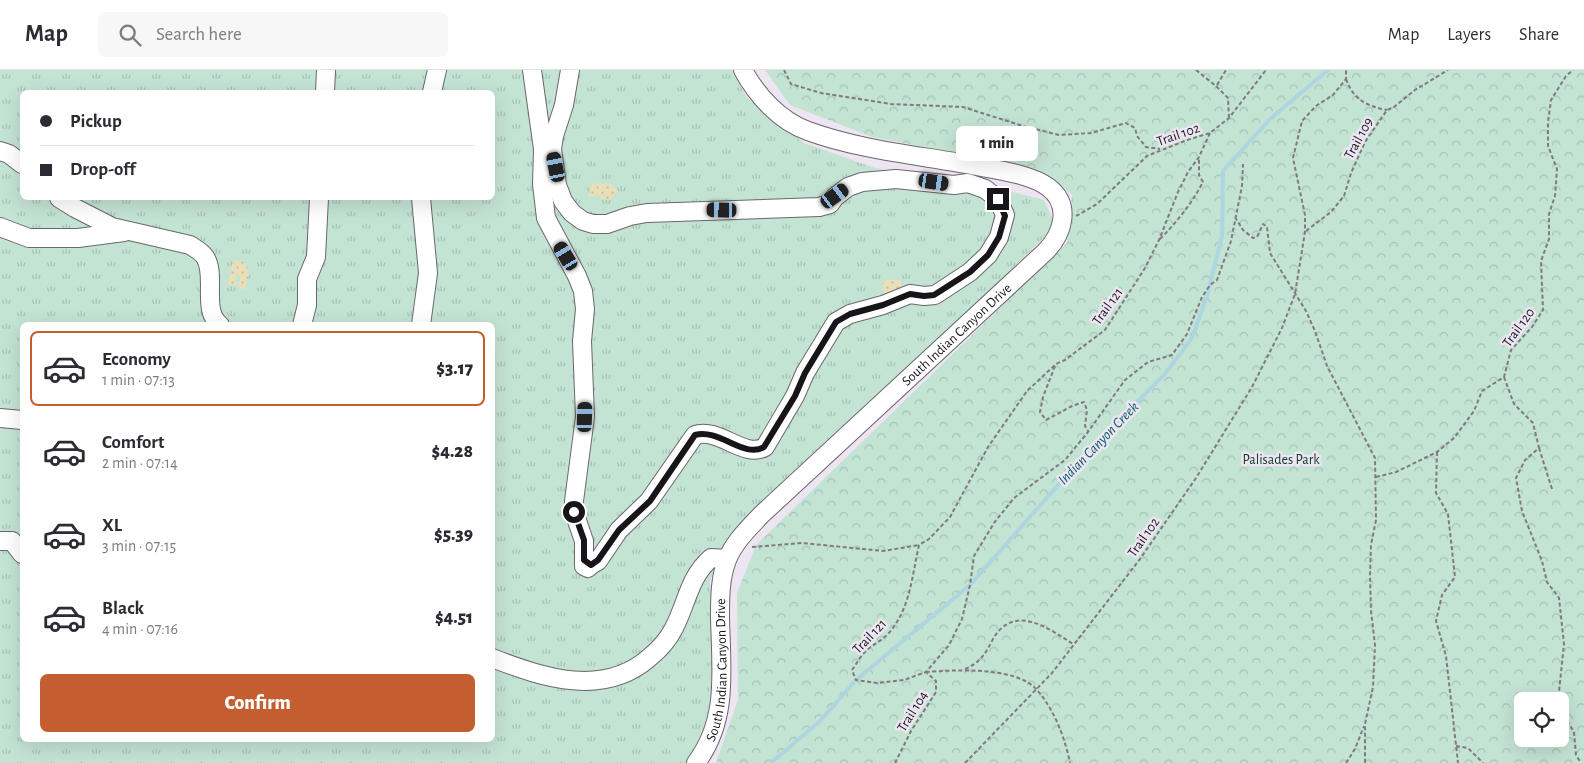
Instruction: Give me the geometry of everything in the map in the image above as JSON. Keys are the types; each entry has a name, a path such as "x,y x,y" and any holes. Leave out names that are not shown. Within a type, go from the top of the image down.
{"street":[{"path":"325,90 326,70"},
{"path":"433,90 438,70"},
{"path":"532,70 543,149 542,184 546,218 583,291 585,309 582,341 585,417 574,512 584,540 588,562 598,560 619,530 650,501 695,435 701,433 710,435 750,450 759,450 764,447 836,322 850,314 883,305 910,294 934,295 970,272 988,255 999,237 1005,216 998,199 985,189 968,183 954,185 896,180 862,182 848,187 835,196 830,204 819,207 647,213 630,216 607,224 593,224 583,221 572,213 563,201 557,185 552,149 564,105 570,70"},
{"path":"743,70 769,106 792,123 807,130 866,147 982,167 1036,180 1047,186 1059,198 1062,207 1063,223"},
{"path":"0,151 9,154 20,162"},
{"path":"62,200 97,221 190,246 199,251 206,258 212,314 216,322"},
{"path":"303,322 306,305 307,280 316,258 319,200"},
{"path":"421,200 428,273 421,322"},
{"name":"South Indian Canyon Drive","path":"696,763 715,730 720,707 721,586 730,553 761,515 1045,252 1052,245 1063,223"},
{"path":"0,227 29,238 78,238 130,231"},
{"path":"0,418 20,420"},
{"path":"0,540 12,541 20,551"},
{"path":"495,659 521,669 558,679 588,682 615,678 640,666 664,645 675,627 691,583 701,566 711,558 730,553"}],"path":[{"path":"784,70 791,84 821,93 891,104 963,107 1022,126 1059,135 1091,133 1126,123 1135,128 1137,136 1146,147 1160,150"},
{"path":"1196,70 1228,98 1229,118"},
{"path":"1216,86 1226,70"},
{"name":"Trail 102","path":"1063,223 1097,204 1147,156 1210,133 1229,118 1266,70"},
{"path":"1346,70 1346,79 1350,90 1359,99 1373,107 1386,110"},
{"name":"Trail 109","path":"1305,232 1331,212 1344,196 1351,173 1365,142 1386,110 1394,107 1415,90 1448,70"},
{"name":"Trail 120","path":"1504,377 1511,350 1532,327 1543,310 1541,261 1549,239 1549,214 1555,196 1557,169 1548,146 1548,122 1551,100 1566,76 1573,70"},
{"name":"Trail 102","path":"966,763 1052,673 1140,559 1196,478 1252,387 1282,328 1295,294 1305,232 1305,215 1293,158 1302,121 1316,106 1333,95 1346,79"},
{"name":"Trail 121","path":"926,672 904,680 877,683 856,680 852,670 867,650 887,635 903,611 911,589 919,546 929,539 950,517 988,447 1027,391 1056,364 1065,360 1105,330 1145,268 1159,240 1178,192 1188,172 1199,157 1210,133"},
{"path":"1159,240 1176,223 1203,182 1199,175 1199,157"},
{"path":"926,672 949,645 962,619 974,556 994,523 1014,498 1065,460 1088,432 1125,380 1148,362 1172,355 1187,334 1202,298 1210,285 1217,280 1231,241 1242,186 1243,164"},
{"path":"1235,217 1243,230 1253,238 1257,238 1263,224 1267,227 1270,253 1316,331 1327,366 1375,458 1376,520 1371,545 1370,575 1371,611 1375,645 1373,687 1365,724 1355,749 1346,763"},
{"path":"1056,364 1043,397 1040,412 1046,420 1072,406 1084,402 1087,410 1085,426 1088,432"},
{"path":"1376,476 1396,472 1437,452 1454,438 1474,412 1482,391 1504,377 1514,404 1533,423 1552,489"},
{"path":"1539,448 1526,460 1516,478 1522,511 1542,561 1547,582 1559,598 1564,644 1559,692"},
{"path":"1437,452 1436,493 1448,514 1455,577 1442,595 1436,621 1446,656 1458,763"},
{"path":"730,553 802,543 882,551 919,546"},
{"path":"962,670 974,666 984,655 1002,626 1014,620 1030,622 1050,628 1074,644"},
{"path":"926,672 983,670 1005,674 1025,681 1037,689 1054,716 1070,763"},
{"name":"Trail 104","path":"894,762 936,692 936,681 926,672"},
{"path":"1365,724 1365,763"},
{"path":"1569,724 1574,732 1576,755 1581,763"},
{"path":"1456,746 1468,748 1483,763"}],"green space":[{"path":"0,70 732,70 747,98 804,143 875,168 1009,191 1044,200 1056,226 743,529 710,579 713,658 708,727 691,763 0,763"},
{"name":"Palisades Park","path":"765,70 1584,70 1584,763 716,763 738,700 737,593 756,545 1067,243 1072,195 1032,168 872,137 790,105"}],"sand":[{"path":"596,183 610,185 615,188 617,191 612,199 604,200 599,196 589,196 590,187"},
{"path":"236,260 244,262 248,268 245,289 241,289 237,285 241,278 238,274 236,285 231,286 228,284 232,264"},
{"path":"887,280 901,280 903,284 900,291 892,295 883,292 882,284"}],"waterway":[{"name":"Indian Canyon Creek","path":"771,763 820,721 856,680 970,585 1089,450 1164,375 1192,338 1207,296 1222,236 1223,171 1269,120 1328,70"}],"route":[{"path":"574,512 584,540 584,560 591,565 598,560 619,530 650,501 695,435 701,433 710,435 750,450 759,450 764,447 836,322 850,314 883,305 902,296 910,294 934,295 970,272 988,255 999,237 1005,216 998,199"}]}
